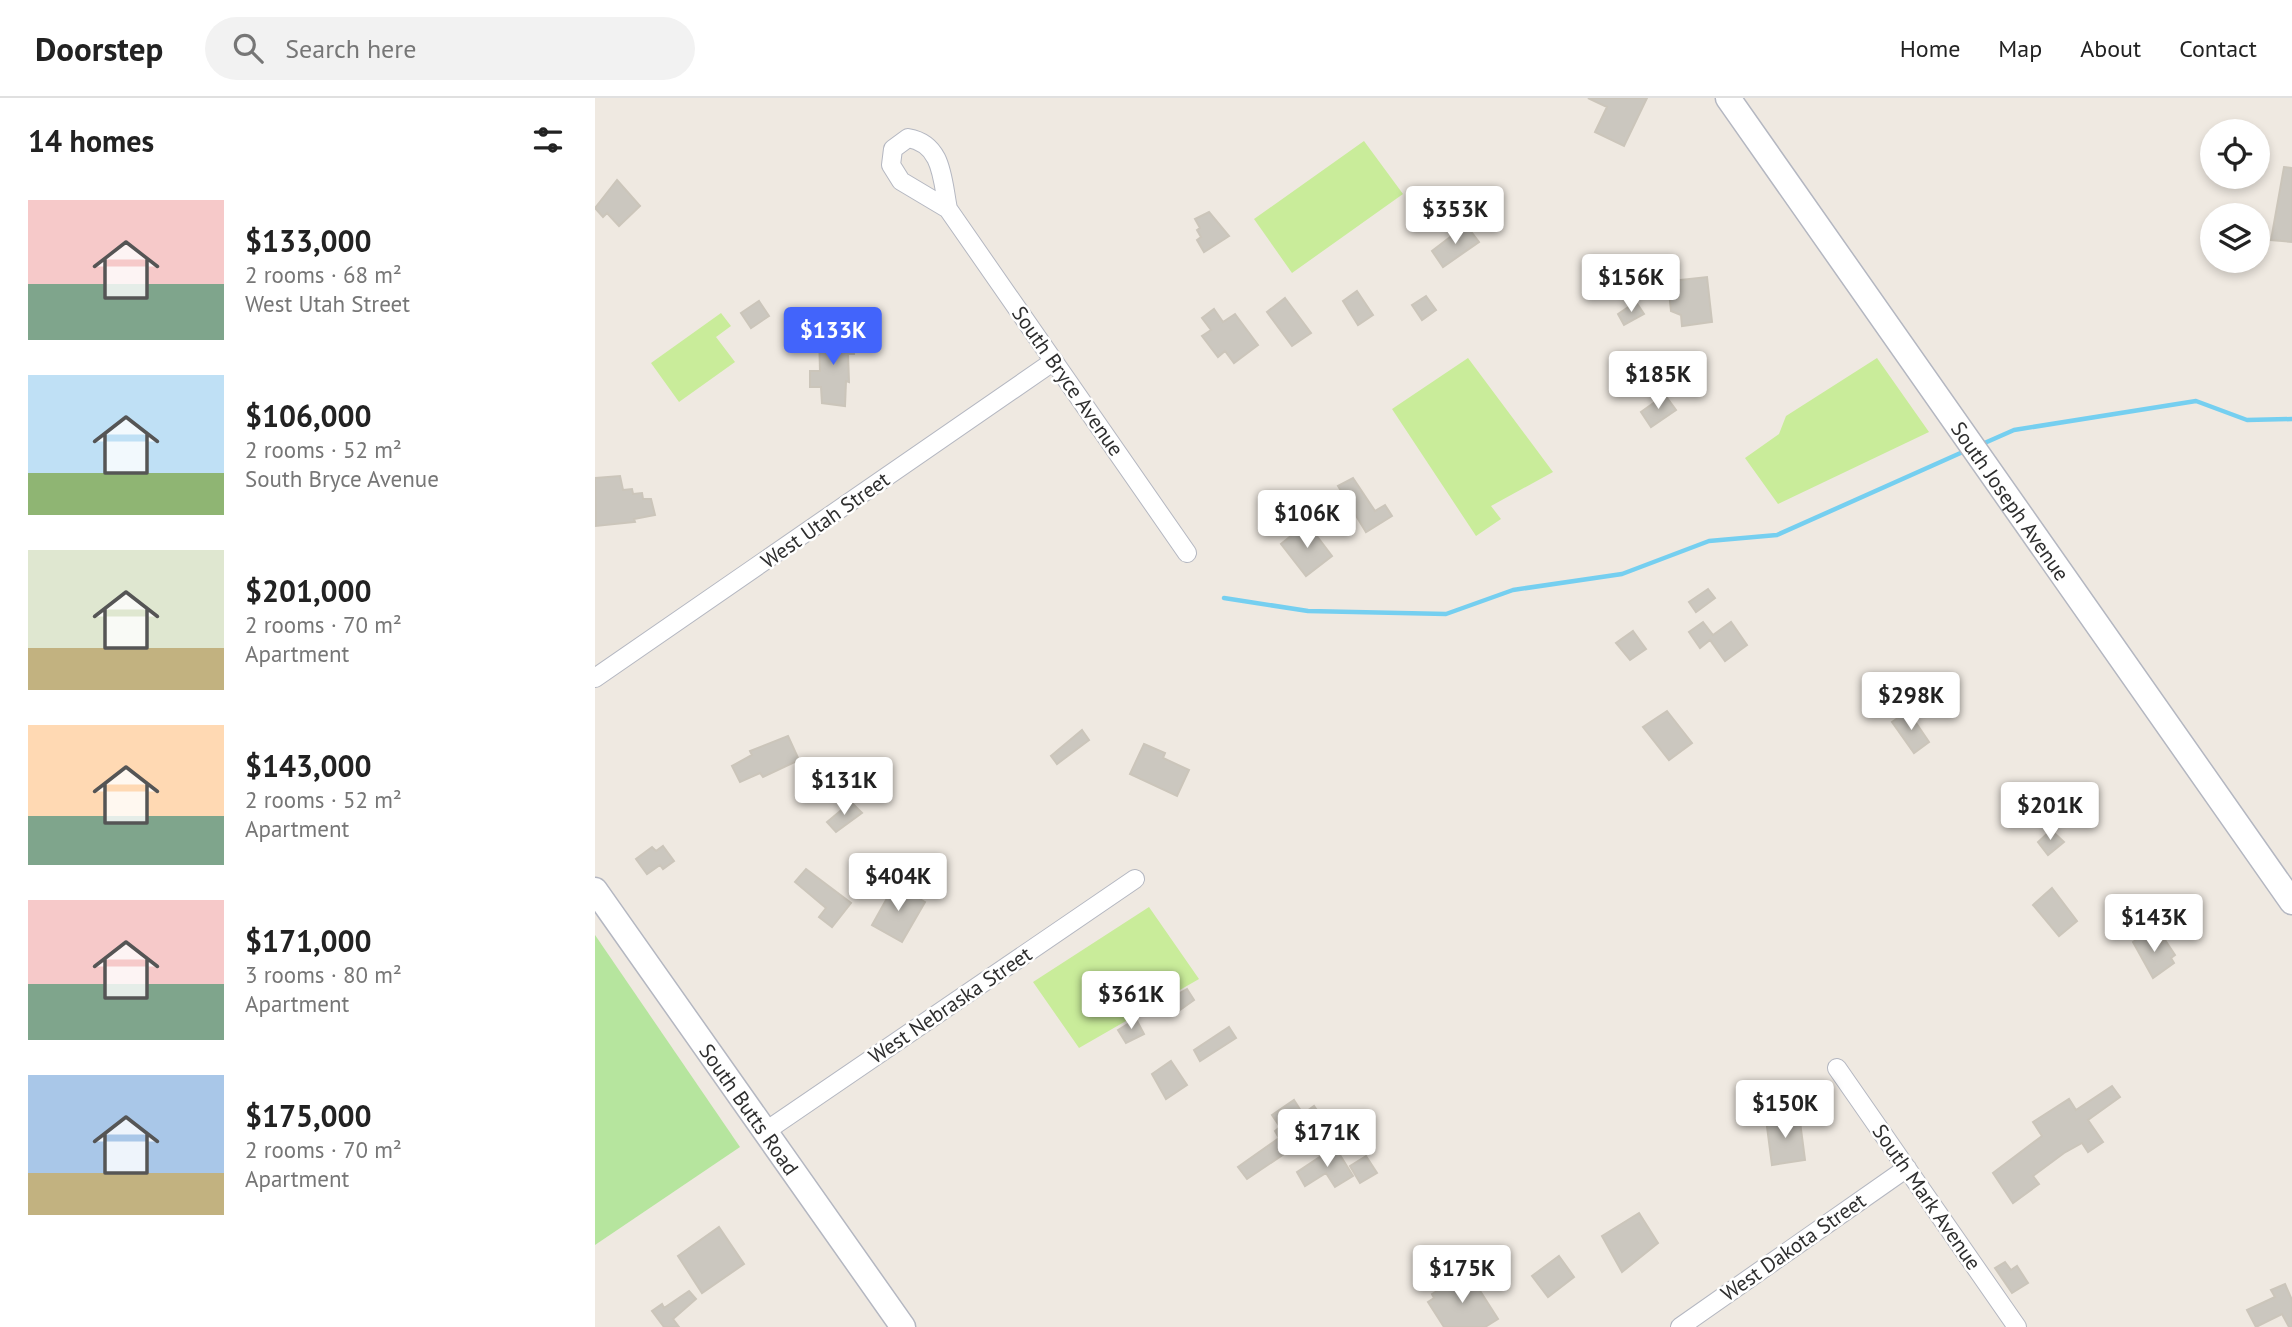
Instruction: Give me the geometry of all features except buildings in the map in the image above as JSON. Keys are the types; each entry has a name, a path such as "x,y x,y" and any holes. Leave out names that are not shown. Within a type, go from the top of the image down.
{"main road":[{"name":"South Joseph Avenue","path":"1728,98 2292,902"},
{"name":"South Butts Road","path":"595,890 904,1327"}],"street":[{"name":"South Bryce Avenue","path":"948,209 1187,553"},
{"name":"West Utah Street","path":"595,678 1054,361"},
{"name":"West Nebraska Street","path":"766,1131 1135,878"},
{"name":"South Mark Avenue","path":"1837,1068 2017,1327"},
{"name":"West Dakota Street","path":"1680,1327 1907,1168"}],"green space":[{"path":"1364,141 1403,194 1292,273 1254,219"},
{"path":"721,313 731,326 716,337 735,362 679,402 651,363"},
{"path":"1468,358 1553,472 1491,506 1501,519 1476,536 1392,409"},
{"path":"1877,358 1929,432 1778,504 1745,458 1779,434 1786,416"},
{"path":"1149,907 1199,979 1079,1048 1033,982"},
{"path":"595,935 740,1147 595,1245"}],"waterway":[{"path":"1980,445 2014,430 2196,401 2247,420 2292,419"},
{"path":"1224,598 1308,611 1446,614 1513,590 1622,574 1709,541 1777,535 1965,451"}]}
